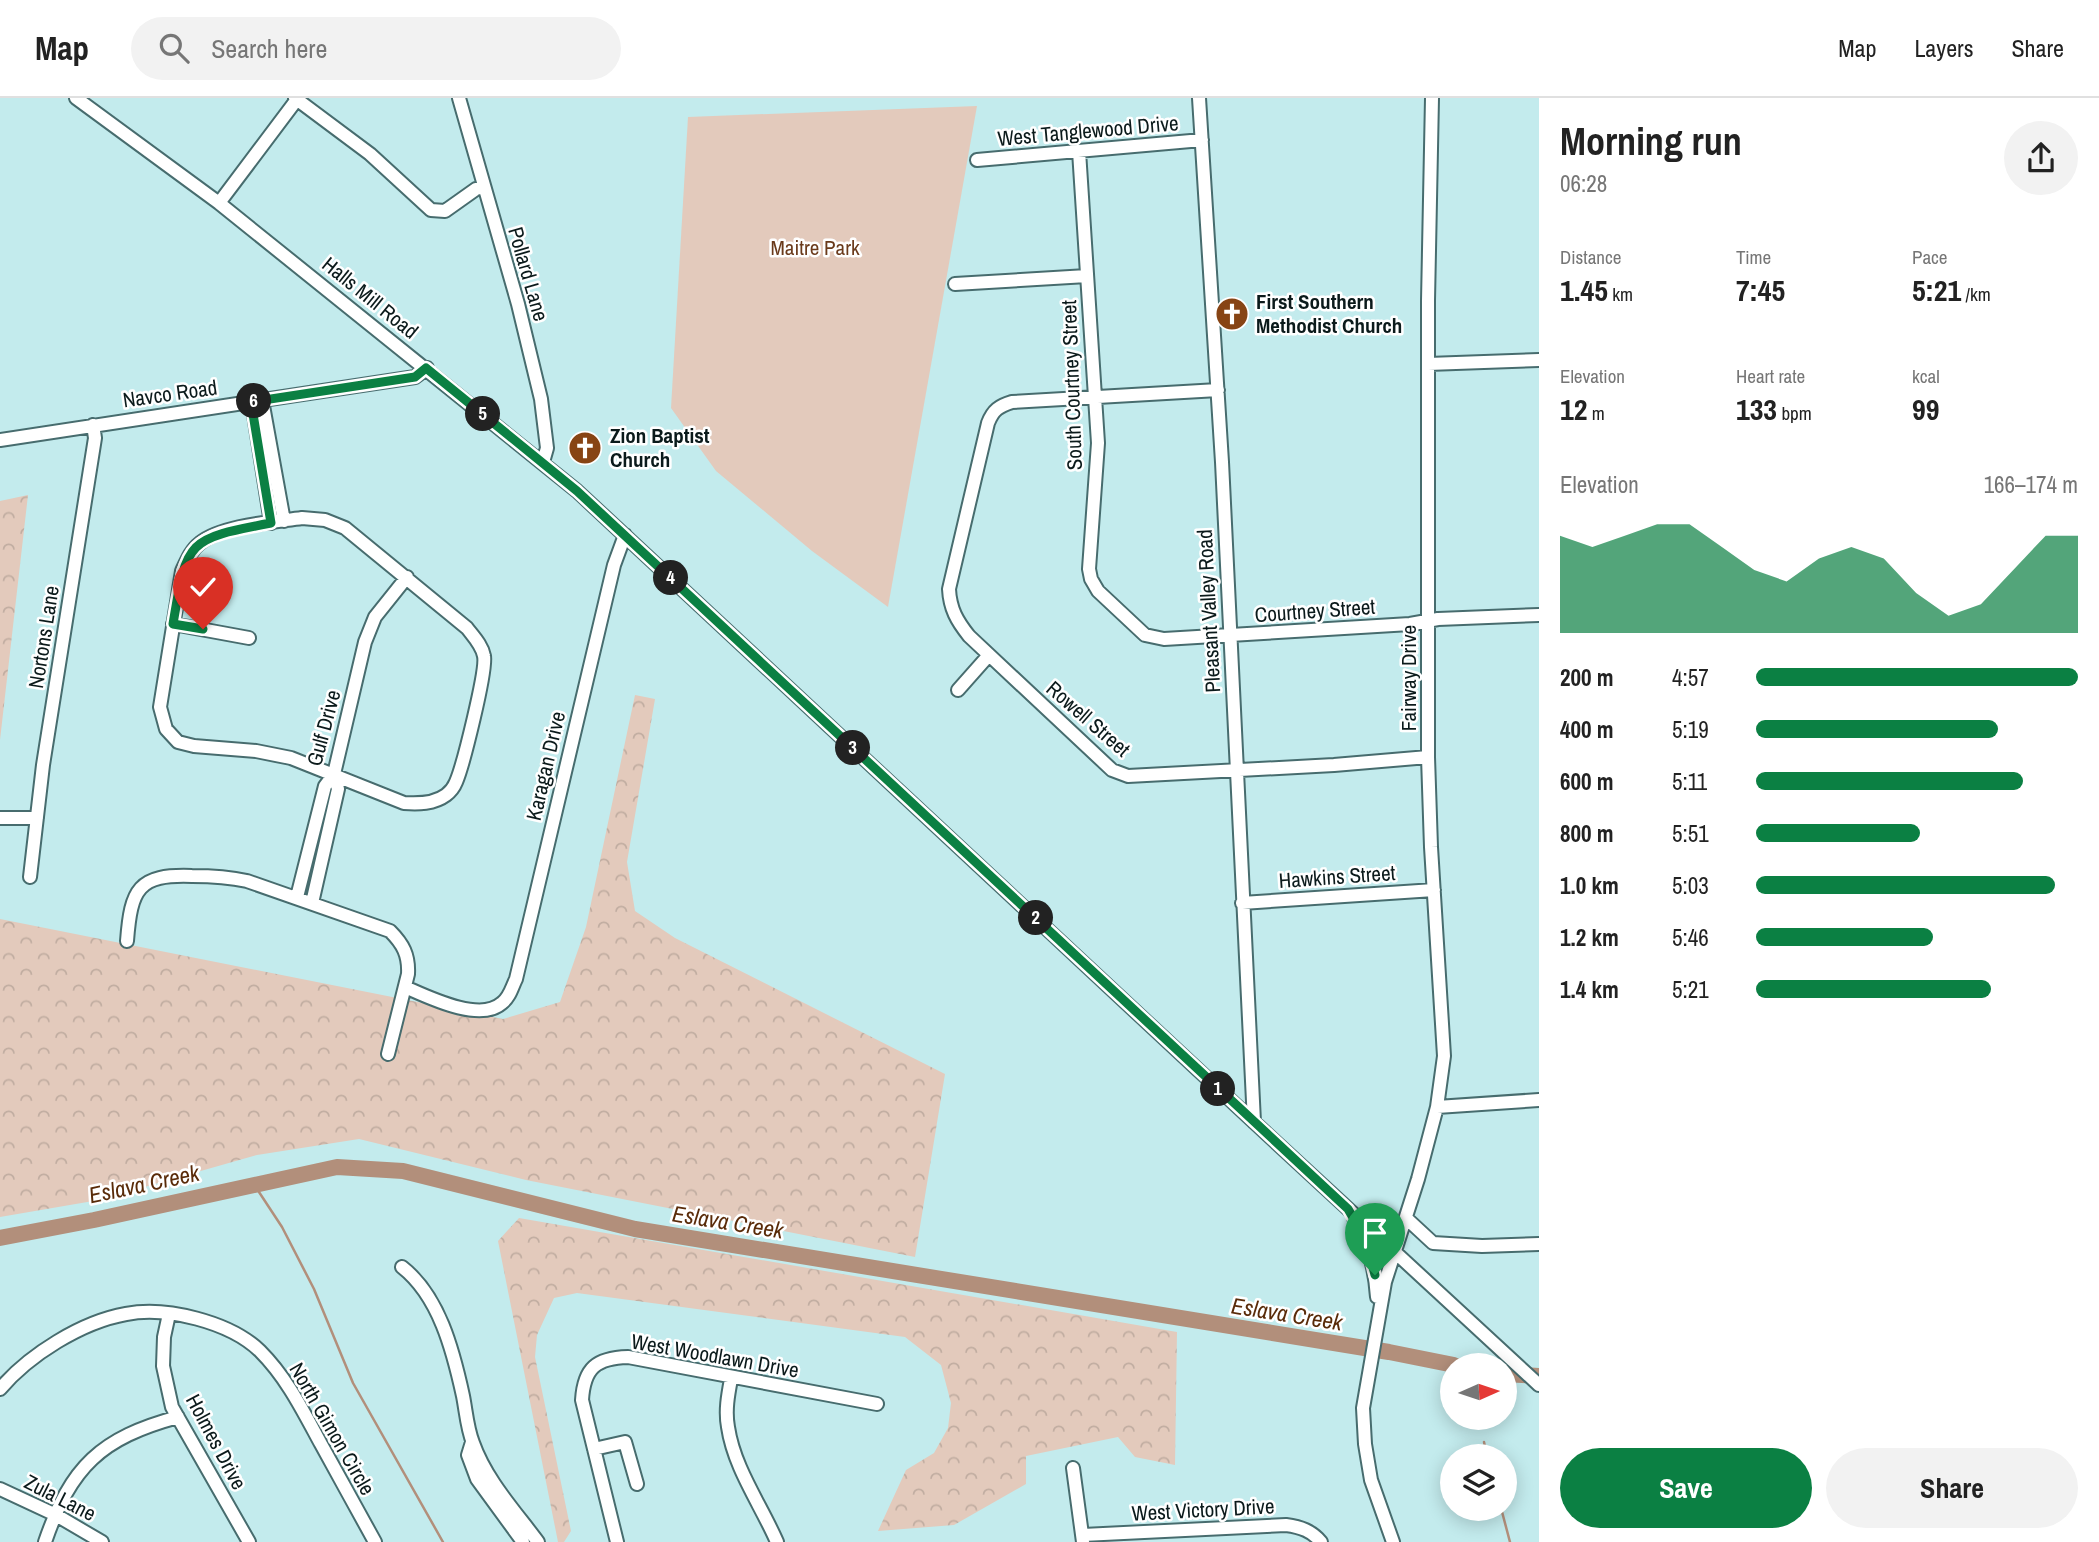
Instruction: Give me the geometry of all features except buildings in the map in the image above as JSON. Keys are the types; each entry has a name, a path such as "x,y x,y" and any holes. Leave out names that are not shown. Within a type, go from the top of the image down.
{"street":[{"name":"Halls Mill Road","path":"76,98 219,203 543,462 625,535 1539,1385"},
{"name":"Pollard Lane","path":"459,98 518,304 541,399 547,448 543,462"},
{"name":"Pleasant Valley Road","path":"1199,98 1217,390 1254,1122"},
{"name":"Fairway Drive","path":"1396,1251 1437,1107 1444,1044 1428,757 1428,364 1432,98"},
{"path":"219,203 297,99 370,154 431,210 445,211 483,187"},
{"name":"West Tanglewood Drive","path":"977,160 1202,140"},
{"name":"South Courtney Street","path":"1079,151 1098,443 1088,558 1091,579 1098,590 1145,635 1164,639 1230,636"},
{"path":"955,285 1087,276"},
{"path":"1428,364 1539,360"},
{"name":"Navco Road","path":"0,440 415,377 426,368"},
{"name":"Rowell Street","path":"1217,390 1013,402 992,412 949,589 956,620 969,636 1112,771 1128,775 1428,757"},
{"path":"257,401 277,522"},
{"name":"Nortons Lane","path":"30,877 43,765 94,438 93,425"},
{"path":"314,519 345,528 407,577 474,637 484,655 484,664 465,755 455,784 438,800 404,803 291,758 256,751 194,746 178,742 170,736 160,708 182,571 191,553 202,540 219,533 277,522 314,519"},
{"name":"Karagan Drive","path":"405,986 448,1004 475,1010 494,1008 509,995 516,979 614,565 625,535"},
{"name":"Gulf Drive","path":"297,897 326,786 334,775 365,642 375,617 407,577"},
{"name":"Courtney Street","path":"1230,636 1534,616"},
{"path":"173,624 249,638"},
{"path":"958,690 989,655"},
{"path":"312,903 338,789 334,775"},
{"path":"0,818 37,818"},
{"path":"314,831 328,835"},
{"path":"127,941 133,902 138,890 167,875 226,877 297,897 390,931 405,948 409,961 388,1054"},
{"name":"Hawkins Street","path":"1242,903 1434,890"},
{"path":"1437,1107 1539,1100"},
{"path":"1348,1209 1366,1240 1372,1259 1378,1323"},
{"path":"1406,1218 1433,1243 1539,1244"},
{"path":"1393,1542 1371,1480 1363,1408 1385,1282 1396,1251"},
{"path":"402,1267 425,1289 435,1309 453,1356 472,1442 491,1478 538,1542"},
{"name":"North Gimon Circle","path":"0,1389 20,1368 53,1343 96,1323 125,1314 183,1314 216,1324 244,1338 278,1371 295,1396 375,1542"},
{"name":"Holmes Drive","path":"169,1314 164,1336 163,1366 173,1407 249,1542"},
{"name":"West Woodlawn Drive","path":"617,1542 582,1400 583,1383 587,1374 600,1362 628,1357 732,1379 877,1404"},
{"path":"732,1379 727,1411 728,1428 737,1459 777,1542"},
{"path":"45,1542 76,1474 88,1460 127,1433 178,1417"},
{"path":"472,1442 468,1455 477,1479 523,1542"},
{"path":"594,1450 625,1442 637,1483"},
{"path":"1073,1468 1083,1538"},
{"name":"Zula Lane","path":"0,1489 102,1542"},
{"name":"West Victory Drive","path":"1083,1538 1206,1536 1286,1525 1314,1534 1321,1542"}],"green space":[{"name":"Maitre Park","path":"977,106 888,607 812,551 716,471 671,408 688,117"},
{"path":"28,495 0,740 0,501"},
{"path":"635,695 655,699 627,862 635,911 675,938 945,1074 915,1257 526,1180 359,1139 257,1155 99,1200 0,1217 0,919 503,1019 560,1002 586,927"},
{"path":"519,1218 1177,1332 1175,1465 1135,1457 1118,1437 1026,1456 1026,1484 954,1525 878,1531 906,1470 934,1453 948,1428 951,1403 941,1365 905,1337 577,1293 554,1298 537,1335 535,1357 571,1531 564,1542 558,1542 498,1241"}],"waterway":[{"name":"Eslava Creek","path":"0,1238 337,1167 403,1171 635,1229 1440,1362"},
{"path":"255,1186 282,1227 314,1289 353,1383 443,1542"},
{"name":"Eslava Creek","path":"1517,1375 1539,1376"},
{"path":"1504,1521 1510,1542"}],"place":[{"name":"First Southern Methodist Church","path":"1232,314"},
{"name":"Zion Baptist Church","path":"585,448"}],"route":[{"path":"203,629 173,624 182,571 191,553 202,540 219,533 271,523 251,402 415,377 426,368 577,491 1348,1209 1366,1240 1375,1275"}]}
